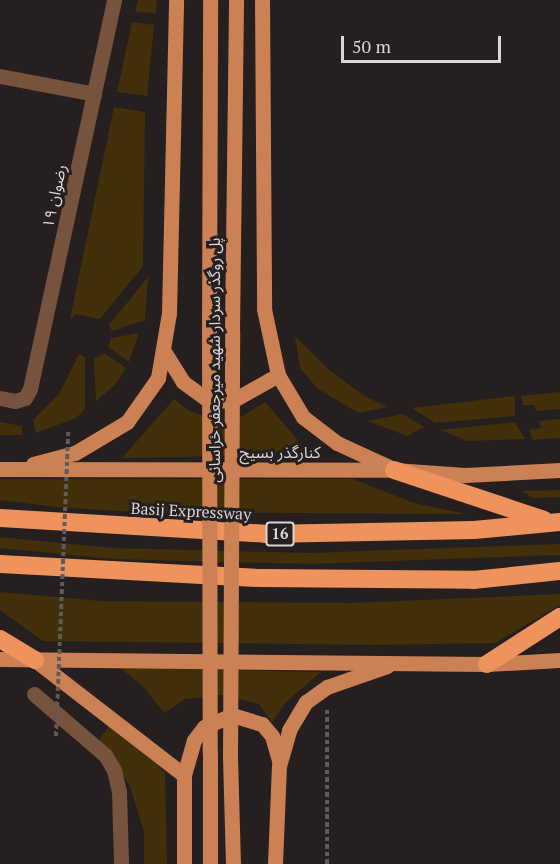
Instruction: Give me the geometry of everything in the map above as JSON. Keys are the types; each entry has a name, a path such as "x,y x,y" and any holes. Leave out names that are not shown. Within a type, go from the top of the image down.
{"highway":[{"path":"394,470 556,522"},
{"name":"Basij Expressway","path":"0,518 266,534 474,530 556,522"},
{"path":"0,564 296,578 473,580 560,571"},
{"path":"488,664 560,617"},
{"path":"0,639 35,660"}],"main road":[{"path":"6,470 75,453 127,422 158,378 165,354 169,313 177,0"},
{"name":"پل روگذر سردار شهید میرجعفر خراسانی","path":"210,0 210,864"},
{"name":"پل روگذر سردار شهید میرجعفر خراسانی","path":"233,864 230,757 236,0"},
{"path":"262,0 264,309 278,375 303,417 337,443 394,470"},
{"path":"165,354 183,382 208,400 232,401 278,375"},
{"name":"کنارگذر بسیج","path":"6,470 394,470 465,475 560,470"},
{"path":"0,659 488,664 560,660"},
{"path":"35,660 184,775"},
{"path":"279,766 295,721 306,702 327,687 396,662"},
{"path":"184,864 184,775 194,740 204,727 232,715 248,717 267,730 279,750 275,864"}],"street":[{"name":"رضوان ۱۹","path":"0,398 25,398 30,389 114,0"},
{"path":"0,76 94,94"},
{"path":"34,694 105,755 114,770 119,791 121,864"}],"path":[{"path":"56,736 68,431"},
{"path":"327,687 327,864"}],"shaded area":[{"path":"138,0 157,0 156,13 135,12"},
{"path":"132,22 154,25 147,96 117,92"},
{"path":"114,107 145,112 143,266 100,319 77,314 70,319"},
{"path":"148,277 145,320 112,331 109,325"},
{"path":"139,333 129,362 108,347 111,338"},
{"path":"295,336 328,369 363,395 387,407 359,413 318,389 300,368"},
{"path":"104,353 126,368 115,385 96,401 94,359"},
{"path":"79,354 85,357 85,409 76,418 36,433 33,420 59,394"},
{"path":"560,392 560,409 536,411 534,405 523,405 521,396"},
{"path":"515,396 515,416 435,423 412,408"},
{"path":"174,399 188,410 219,422 243,416 265,402 310,454 122,458"},
{"path":"403,414 424,427 407,436 368,421"},
{"path":"560,419 560,438 533,440 529,430 541,428 539,421"},
{"path":"0,422 22,426 22,435 0,435"},
{"path":"515,422 525,439 467,441 440,430"},
{"path":"0,479 353,479 414,503 466,514 133,512 56,507 0,500"},
{"path":"560,490 560,497 533,498 522,491"},
{"path":"0,537 112,548 310,553 560,544 560,555 310,564 112,559 0,548"},
{"path":"0,592 101,601 351,603 560,594 560,605 495,643 373,645 43,641 0,610"},
{"path":"120,668 321,672 284,704 272,723 259,704 222,695 185,699 164,713 142,685"},
{"path":"110,725 149,754 165,774 167,864 144,864 144,831 129,784 99,740"}]}
